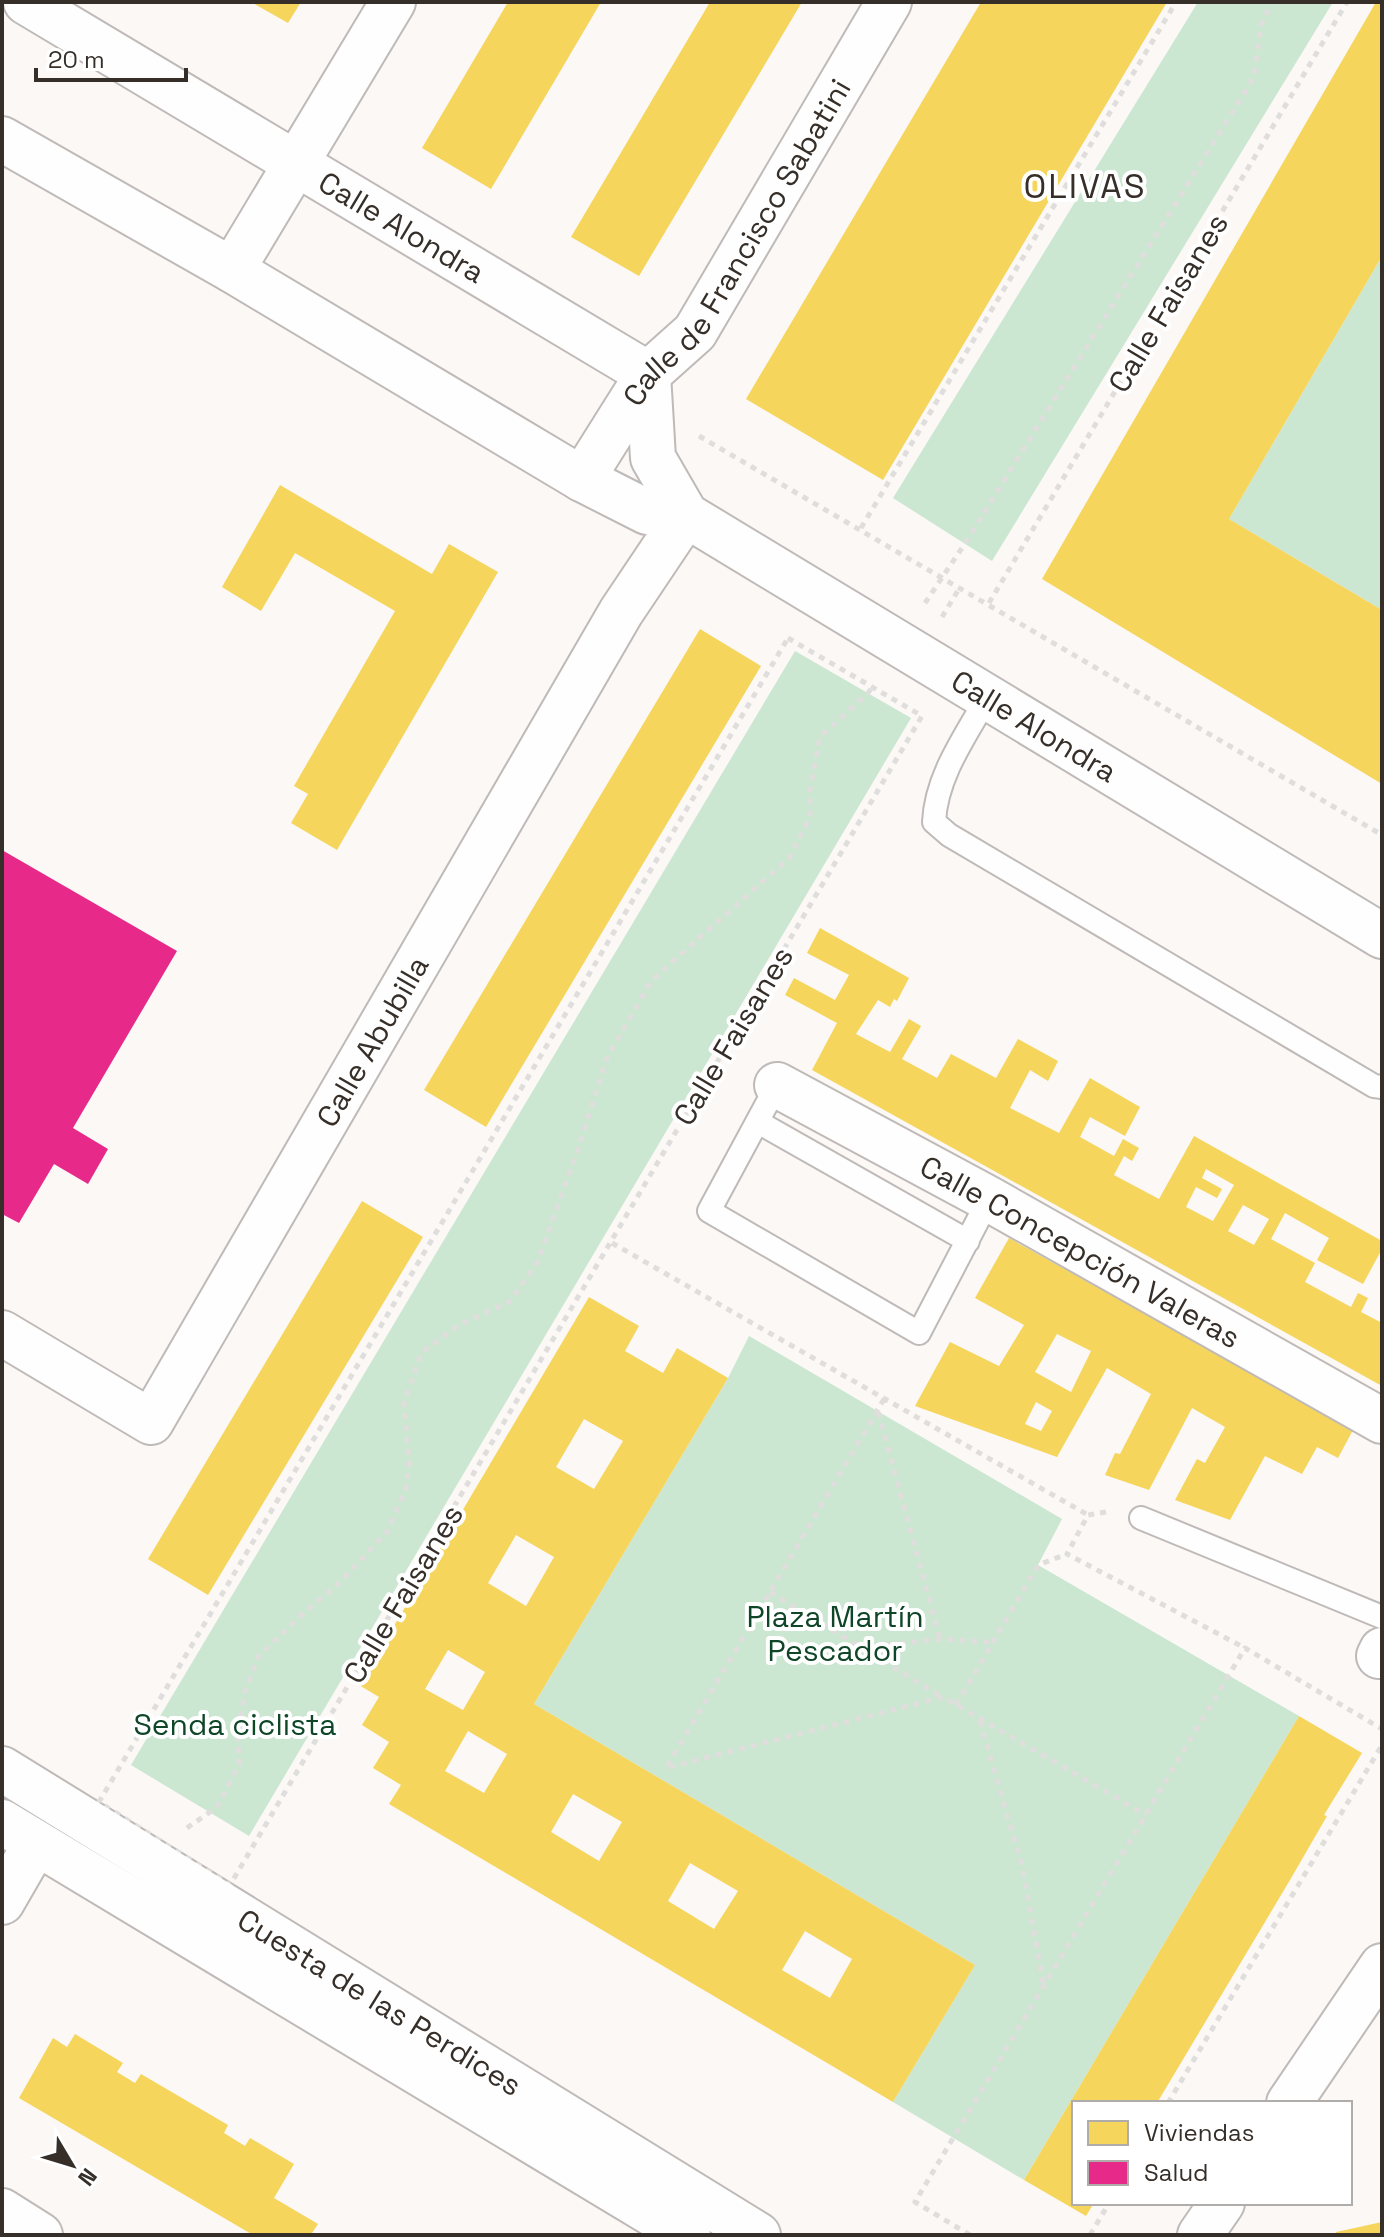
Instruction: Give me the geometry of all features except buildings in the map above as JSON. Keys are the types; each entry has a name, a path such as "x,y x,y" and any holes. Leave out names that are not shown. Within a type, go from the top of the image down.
{"street":[{"name":"Calle Alondra","path":"26,2 648,374 653,458 686,515 1382,936"},
{"path":"232,270 393,2"},
{"name":"Calle de Francisco Sabatini","path":"582,479 648,374 695,332 889,2"},
{"name":"Calle Alondra","path":"2,139 232,270 582,479 647,512 686,515"},
{"name":"Calle Abubilla","path":"2,1333 151,1422 621,612 686,515"},
{"name":"Calle Concepción Valeras","path":"768,1104 989,1199 1382,1421"},
{"name":"Cuesta de las Perdices","path":"2,1769 758,2235"},
{"path":"2,1902 19,1832"},
{"name":"Cuesta de las Perdices","path":"19,1832 688,2235"},
{"path":"1290,2101 1381,1969"},
{"path":"1200,2235 1221,2205"},
{"path":"2,2211 40,2235"}],"lane":[{"path":"988,696 948,767 934,822 949,835 1374,1086 1382,1087"},
{"path":"968,1241 768,1104 709,1211 919,1333 968,1241 989,1199"},
{"path":"1141,1518 1381,1641"}],"path":[{"path":"861,528 1176,2"},
{"path":"165,1845 217,1807 239,1764 238,1732 245,1691 258,1657 340,1582 387,1532 406,1488 409,1461 404,1403 421,1353 459,1325 509,1302 537,1263 607,1058 651,981 789,858 810,817 810,789 820,737 873,686 1254,77 1261,25 1272,2"},
{"name":"Calle Faisanes","path":"989,603 1347,2"},
{"path":"691,432 861,528 1382,835"},
{"name":"Calle Faisanes","path":"788,638 922,716 612,1243 230,1885 99,1802 788,638"},
{"path":"612,1243 1088,1515 1115,1511 1141,1518"},
{"path":"884,1399 666,1768 943,1697"},
{"path":"877,1411 940,1639"},
{"path":"956,1705 1038,1565 1067,1554 1088,1515"},
{"path":"1067,1554 1245,1648 1382,1729"},
{"path":"770,1592 980,1720 1146,1815"},
{"path":"863,1649 940,1639 993,1642"},
{"path":"970,2235 915,2202 1245,1648"},
{"path":"980,1720 1022,1866 1044,1988"},
{"path":"1169,2101 1382,1745"},
{"path":"1090,2235 1108,2205"}],"green space":[{"path":"1198,2 1333,2 992,561 893,498"},
{"path":"1382,256 1382,610 1229,519"},
{"name":"Senda ciclista","path":"795,651 911,718 249,1836 131,1765"},
{"name":"Plaza Martín Pescador","path":"749,1336 1062,1519 1038,1565 1299,1716 1024,2180 893,2102 975,1965 534,1704 728,1378"}],"district":[{"name":"OLIVAS","path":"1085,186"}]}
